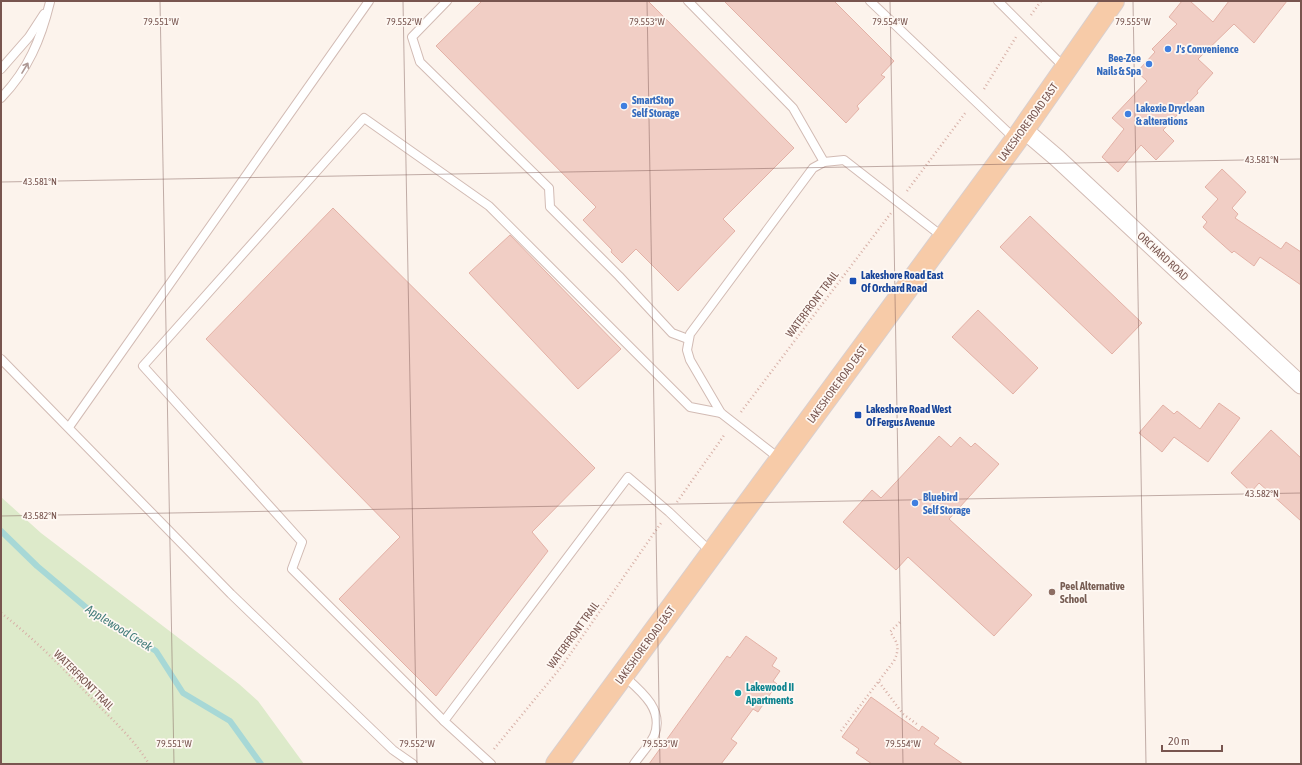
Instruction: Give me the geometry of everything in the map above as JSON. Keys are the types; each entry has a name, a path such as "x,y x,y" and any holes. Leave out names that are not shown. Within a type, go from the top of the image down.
{"main road":[{"name":"LAKESHORE ROAD EAST","path":"557,764 1020,134 1113,1"}],"street":[{"name":"ORCHARD ROAD","path":"1020,134 1057,158 1301,385"}],"lane":[{"path":"1,69 38,25 50,1"},
{"path":"1,98 13,86 31,58 41,35 50,1"},
{"path":"68,427 369,1"},
{"path":"447,1 412,37 420,62 549,188 550,207 619,276 672,333 688,339"},
{"path":"688,1 794,108 824,162"},
{"path":"870,1 1020,134"},
{"path":"998,1 1066,69"},
{"path":"491,764 444,721 292,569 302,542 142,366 364,118 490,206 690,407 721,413"},
{"path":"780,460 721,413 690,360 687,350 688,339 690,334 812,168 824,162 844,160 944,237"},
{"path":"1,359 231,594 393,750 413,764"},
{"path":"444,721 628,477 669,512 712,553"},
{"path":"623,675 646,696 655,714 656,731 634,764"}],"path":[{"path":"1030,16 1041,1"},
{"path":"982,91 1017,36"},
{"path":"905,194 966,113"},
{"name":"WATERFRONT TRAIL","path":"746,405 891,212"},
{"path":"683,493 720,441"},
{"name":"WATERFRONT TRAIL","path":"496,745 562,666 656,530"},
{"name":"WATERFRONT TRAIL","path":"1,613 19,627 127,734 149,764"},
{"path":"841,731 894,661 899,651 898,643 890,632 900,622"},
{"path":"879,682 903,714 918,725"}],"green space":[{"path":"1,497 41,533 239,684 258,701 304,764 1,764"}],"building":[{"name":"SmartStop Self Storage","path":"482,1 648,1 794,148 723,219 735,231 678,291 636,249 622,263 611,252 612,250 583,220 596,207 436,46"},
{"path":"724,1 834,1 894,61 881,75 885,77 857,106 859,109 846,123"},
{"path":"1182,1 1190,1 1213,22 1229,1 1287,1 1254,43 1234,24 1198,59 1213,73 1197,91 1198,93 1163,130 1174,141 1156,160 1141,145 1118,172 1102,157 1124,129 1112,118 1147,81 1137,72 1155,52 1152,49 1177,24 1169,17"},
{"path":"1222,169 1246,192 1232,208 1238,214 1235,218 1281,249 1286,242 1301,252 1301,285 1260,257 1254,266 1234,251 1232,253 1203,227 1207,222 1202,217 1218,199 1205,187"},
{"path":"333,208 595,468 532,532 548,551 436,696 339,599 400,537 206,339"},
{"path":"1030,216 1142,323 1112,354 1000,247"},
{"path":"510,235 621,349 578,389 469,273"},
{"path":"978,310 1038,368 1013,394 952,337"},
{"path":"1219,403 1240,418 1208,462 1174,437 1162,452 1139,433 1163,405 1174,414 1177,411 1200,429"},
{"path":"1271,430 1301,458 1301,521 1259,483 1251,492 1231,473"},
{"path":"939,436 951,447 960,437 971,447 975,443 999,464 949,519 1032,595 994,636 908,557 896,570 843,522 872,490 881,498"},
{"name":"Lakewood II Apartments","path":"746,636 777,658 772,666 780,671 773,681 777,684 758,712 753,709 731,739 737,743 721,764 649,764 727,656 730,658"},
{"path":"871,697 919,731 922,726 939,738 934,744 963,764 872,764 856,753 859,749 842,737"}],"waterway":[{"name":"Applewood Creek","path":"1,531 37,566 88,609 156,651 183,693 230,721 261,764"}],"place":[{"name":"J's Convenience","path":"1168,49"},
{"name":"Bee-Zee Nails & Spa","path":"1149,64"},
{"name":"SmartStop Self Storage","path":"624,106"},
{"name":"Lakexie Dryclean & alterations","path":"1128,114"},
{"name":"Lakeshore Road East Of Orchard Road","path":"853,281"},
{"name":"Lakeshore Road West Of Fergus Avenue","path":"858,415"},
{"name":"Bluebird Self Storage","path":"915,503"},
{"name":"Peel Alternative School","path":"1052,592"},
{"name":"Lakewood II Apartments","path":"738,693"}]}
